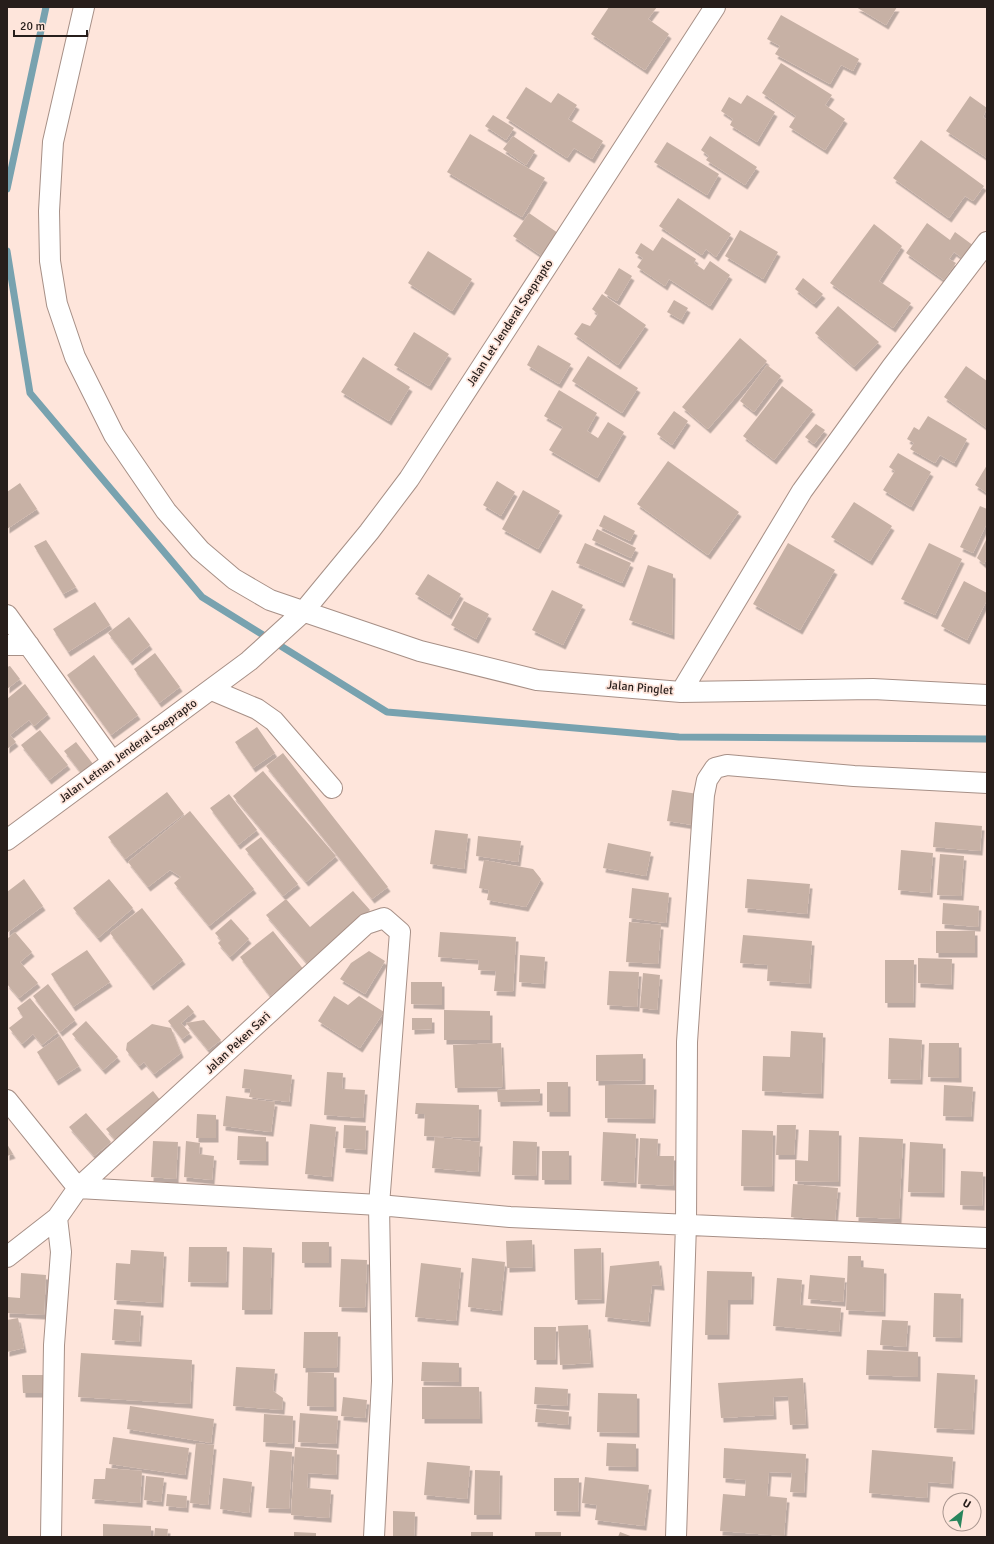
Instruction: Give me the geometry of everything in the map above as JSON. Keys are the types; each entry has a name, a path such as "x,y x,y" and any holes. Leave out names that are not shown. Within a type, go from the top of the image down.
{"street":[{"name":"Jalan Pinglet","path":"84,7 53,142 48,211 50,261 57,304 75,357 114,435 166,511 200,550 234,579 270,600 420,651 537,680 681,692 873,688 987,695"},
{"name":"Jalan Let Jenderal Soeprapto","path":"249,661 304,612 369,532 409,479 715,7"},
{"path":"681,692 802,491 891,368 987,242"},
{"path":"7,615 112,761"},
{"path":"7,645 29,646"},
{"name":"Jalan Letnan Jenderal Soeprapto","path":"7,840 112,761 212,690 249,661"},
{"path":"212,690 257,709 274,721 332,788"},
{"path":"676,1537 686,1224 687,1042 704,796 709,776 716,768 727,765 854,776 987,783"},
{"name":"Jalan Peken Sari","path":"78,1188 366,924 384,918 400,932 379,1205"},
{"path":"7,1100 78,1188 379,1205 510,1217 987,1238"},
{"path":"7,1257 57,1218 78,1188"},
{"path":"374,1537 382,1381 379,1205"},
{"path":"51,1537 54,1345 61,1252 57,1218"}],"building":[{"path":"609,7 657,7 648,19 669,34 645,70 591,34"},
{"path":"856,7 897,7 886,25"},
{"path":"781,15 859,59 853,71 841,65 830,84 775,54 780,46 767,39"},
{"path":"781,63 832,95 825,105 845,119 825,150 789,127 796,116 762,93"},
{"path":"526,87 551,103 558,93 577,105 568,119 603,141 592,159 574,148 567,158 506,118"},
{"path":"747,95 775,112 757,142 730,125 733,119 721,111 729,97 741,104"},
{"path":"970,96 987,108 983,117 987,120 987,158 946,131"},
{"path":"493,115 514,128 506,140 485,126"},
{"path":"470,134 545,178 522,217 447,172"},
{"path":"513,136 535,151 526,165 503,149"},
{"path":"710,136 757,167 745,185 706,160 709,156 701,150"},
{"path":"921,140 984,186 973,201 965,196 949,218 893,178"},
{"path":"667,142 719,174 707,195 654,162"},
{"path":"678,198 731,234 716,257 706,249 702,255 659,226"},
{"path":"529,213 558,233 542,256 513,236"},
{"path":"927,223 950,240 955,232 974,246 965,260 954,252 949,259 956,263 944,280 906,253"},
{"path":"874,224 902,246 879,281 911,303 893,328 830,283"},
{"path":"740,230 778,252 763,279 725,256"},
{"path":"662,237 696,259 694,263 704,270 710,261 730,275 710,306 669,279 665,286 637,267 643,258 635,253 641,243 653,251"},
{"path":"428,251 472,279 452,311 408,283"},
{"path":"619,268 632,276 617,301 604,293"},
{"path":"803,278 823,294 814,304 795,289"},
{"path":"602,294 646,325 618,365 574,334 582,323 590,326 598,314 592,309"},
{"path":"674,300 688,308 681,320 667,312"},
{"path":"838,306 879,342 854,367 815,333"},
{"path":"414,332 449,354 429,386 394,365"},
{"path":"740,338 767,361 708,429 682,407"},
{"path":"538,345 571,364 559,384 527,365"},
{"path":"588,356 638,388 622,413 572,381"},
{"path":"363,357 410,387 389,421 341,392"},
{"path":"767,365 781,376 754,412 740,401"},
{"path":"966,366 987,381 987,428 944,397"},
{"path":"782,386 813,410 774,460 743,436"},
{"path":"559,390 597,413 587,431 598,438 608,422 624,432 597,478 549,450 563,427 544,416"},
{"path":"674,411 688,421 672,445 657,434"},
{"path":"928,416 967,439 954,463 940,455 935,463 910,449 914,443 907,439 914,427 919,430"},
{"path":"816,424 825,430 814,444 805,437"},
{"path":"898,453 931,472 911,507 883,490 895,471 889,467"},
{"path":"668,461 739,512 708,555 637,504"},
{"path":"987,465 987,493 975,485"},
{"path":"497,481 515,492 501,516 483,505"},
{"path":"20,483 37,509 7,529 7,492"},
{"path":"523,490 560,511 538,549 502,529"},
{"path":"854,502 892,526 870,561 831,537"},
{"path":"980,506 987,509 987,523 973,553 960,547"},
{"path":"604,515 635,531 630,541 599,526"},
{"path":"597,529 636,548 631,558 592,540"},
{"path":"987,538 987,558 984,564 977,558"},
{"path":"46,540 76,587 63,594 34,546"},
{"path":"585,543 631,563 622,583 576,563"},
{"path":"788,543 835,570 800,630 753,604"},
{"path":"929,543 962,559 935,615 901,599"},
{"path":"648,565 673,574 672,635 629,620"},
{"path":"428,574 461,594 449,615 415,594"},
{"path":"964,581 987,593 987,600 967,640 941,626"},
{"path":"552,590 583,605 563,645 532,630"},
{"path":"464,601 489,614 476,639 451,625"},
{"path":"95,602 110,625 68,652 53,629"},
{"path":"129,617 150,645 130,661 108,633"},
{"path":"155,653 180,687 159,703 134,669"},
{"path":"94,655 138,715 111,735 67,675"},
{"path":"10,666 20,679 7,689 7,667"},
{"path":"25,684 48,714 34,726 29,720 10,735 16,742 7,749 7,699"},
{"path":"257,727 275,753 253,768 235,742"},
{"path":"40,730 68,765 49,780 21,745"},
{"path":"76,742 93,764 82,774 64,751"},
{"path":"283,753 388,887 372,899 266,766"},
{"path":"263,771 336,856 306,882 233,796"},
{"path":"672,790 704,795 699,826 667,821"},
{"path":"167,792 184,814 125,859 108,837"},
{"path":"229,794 257,830 238,845 210,808"},
{"path":"190,811 254,889 209,926 174,883 181,877 170,870 148,887 128,862"},
{"path":"935,822 982,826 980,851 933,847"},
{"path":"435,830 468,834 464,869 430,864"},
{"path":"478,836 521,841 518,862 476,856"},
{"path":"261,837 298,884 283,896 245,849"},
{"path":"608,843 651,852 646,876 603,868"},
{"path":"901,850 933,853 930,893 898,890"},
{"path":"940,854 964,856 961,896 937,895"},
{"path":"484,860 533,869 541,879 526,907 487,900 489,890 479,888"},
{"path":"24,879 43,906 7,933 7,892"},
{"path":"109,879 133,908 98,938 73,908"},
{"path":"747,879 810,884 807,914 745,908"},
{"path":"632,888 669,893 666,923 629,918"},
{"path":"353,891 370,910 307,963 266,915 286,899 310,927"},
{"path":"943,903 979,906 978,927 942,924"},
{"path":"142,908 183,960 151,986 110,933"},
{"path":"231,919 249,939 230,957 218,943 221,940 215,933"},
{"path":"629,922 661,925 658,964 626,962"},
{"path":"273,931 304,970 270,996 240,957"},
{"path":"936,931 975,931 975,953 936,953"},
{"path":"15,932 32,952 20,962 38,983 19,998 7,984 7,939"},
{"path":"440,932 516,937 513,992 494,991 496,971 478,970 479,960 438,957"},
{"path":"743,935 812,941 809,984 767,981 768,965 740,963"},
{"path":"87,950 110,982 73,1007 51,974"},
{"path":"369,951 385,961 365,994 340,979 351,963"},
{"path":"520,955 545,957 543,984 519,982"},
{"path":"918,958 952,959 951,985 918,983"},
{"path":"885,960 914,960 913,1003 885,1003"},
{"path":"609,971 639,972 637,1007 607,1005"},
{"path":"643,973 660,975 657,1010 640,1008"},
{"path":"411,982 442,982 442,1005 411,1004"},
{"path":"48,984 75,1020 60,1032 33,996"},
{"path":"334,996 348,1005 359,996 384,1012 360,1048 318,1021"},
{"path":"30,998 58,1032 42,1045 33,1034 22,1044 9,1028 23,1017 17,1008"},
{"path":"188,1005 194,1012 181,1023 190,1033 182,1039 168,1021"},
{"path":"444,1010 490,1011 490,1040 444,1040"},
{"path":"412,1018 432,1018 432,1029 412,1030"},
{"path":"204,1020 221,1040 208,1050 186,1023"},
{"path":"86,1021 118,1057 103,1070 72,1034"},
{"path":"152,1024 171,1028 181,1053 154,1074 144,1062 139,1066 126,1050 127,1043"},
{"path":"791,1031 823,1033 821,1094 762,1091 763,1056 790,1057"},
{"path":"60,1036 79,1066 56,1081 37,1052"},
{"path":"889,1038 922,1040 920,1080 888,1079"},
{"path":"501,1043 503,1087 455,1088 453,1045"},
{"path":"929,1043 959,1043 959,1078 928,1077"},
{"path":"643,1054 643,1080 596,1081 596,1055"},
{"path":"244,1069 292,1075 289,1102 249,1097 251,1089 242,1088"},
{"path":"327,1072 343,1073 342,1089 365,1090 363,1118 324,1115"},
{"path":"547,1082 568,1082 568,1112 547,1112"},
{"path":"605,1085 654,1085 653,1119 605,1118"},
{"path":"944,1085 973,1087 971,1117 943,1116"},
{"path":"540,1089 540,1101 498,1102 497,1090"},
{"path":"153,1091 164,1105 118,1143 106,1129"},
{"path":"226,1096 275,1102 271,1132 223,1126"},
{"path":"416,1103 479,1105 478,1138 424,1136 425,1114 415,1114"},
{"path":"86,1113 111,1142 94,1156 69,1127"},
{"path":"197,1114 216,1115 216,1138 196,1138"},
{"path":"310,1124 336,1127 331,1177 305,1174"},
{"path":"344,1125 366,1126 365,1150 343,1148"},
{"path":"777,1125 796,1125 794,1155 776,1155"},
{"path":"742,1130 773,1131 772,1187 741,1186"},
{"path":"809,1130 839,1131 838,1182 795,1181 795,1160 808,1161"},
{"path":"603,1132 636,1134 634,1183 601,1181"},
{"path":"238,1136 266,1137 266,1161 237,1160"},
{"path":"435,1137 480,1142 478,1172 432,1168"},
{"path":"859,1137 903,1139 899,1219 856,1217"},
{"path":"640,1138 658,1139 657,1156 674,1156 673,1186 638,1184"},
{"path":"153,1141 178,1142 176,1179 151,1177"},
{"path":"186,1141 200,1143 199,1154 214,1156 212,1180 184,1177"},
{"path":"513,1141 537,1142 536,1176 512,1175"},
{"path":"910,1142 943,1144 942,1193 908,1192"},
{"path":"7,1144 13,1154 7,1156"},
{"path":"542,1151 569,1151 569,1180 542,1180"},
{"path":"961,1171 983,1172 982,1206 960,1205"},
{"path":"793,1184 838,1188 835,1221 791,1217"},
{"path":"532,1240 533,1267 507,1268 506,1241"},
{"path":"302,1242 329,1242 329,1263 302,1263"},
{"path":"189,1247 227,1247 226,1283 188,1282"},
{"path":"243,1247 272,1248 270,1310 242,1310"},
{"path":"601,1248 602,1299 575,1300 574,1249"},
{"path":"131,1250 164,1252 161,1303 114,1300 116,1263 130,1264"},
{"path":"848,1256 861,1256 861,1267 884,1269 883,1312 846,1310"},
{"path":"472,1258 505,1262 500,1311 468,1307"},
{"path":"341,1259 367,1260 365,1308 339,1307"},
{"path":"659,1261 662,1286 652,1285 648,1322 605,1317 610,1266"},
{"path":"421,1263 461,1268 456,1321 415,1317"},
{"path":"707,1271 752,1272 751,1300 728,1300 727,1335 705,1335"},
{"path":"21,1273 46,1275 44,1315 7,1313 7,1297 20,1298"},
{"path":"810,1275 845,1278 843,1302 808,1299"},
{"path":"777,1278 802,1280 800,1305 841,1308 839,1332 773,1326"},
{"path":"934,1293 961,1294 960,1338 933,1337"},
{"path":"114,1309 141,1311 139,1342 112,1340"},
{"path":"18,1318 24,1348 7,1352 7,1320"},
{"path":"882,1320 908,1321 906,1347 880,1345"},
{"path":"588,1325 591,1363 560,1365 558,1326"},
{"path":"534,1327 556,1327 555,1360 534,1360"},
{"path":"304,1332 338,1332 337,1368 303,1368"},
{"path":"867,1350 918,1352 918,1377 866,1375"},
{"path":"81,1353 192,1360 190,1404 78,1397"},
{"path":"422,1362 459,1363 459,1382 421,1381"},
{"path":"236,1367 275,1369 273,1391 283,1398 282,1410 233,1406"},
{"path":"308,1372 334,1373 334,1407 307,1406"},
{"path":"937,1373 975,1375 972,1430 934,1428"},
{"path":"22,1375 43,1375 44,1393 23,1393"},
{"path":"803,1378 806,1424 790,1425 788,1396 773,1397 774,1415 721,1418 718,1383"},
{"path":"422,1387 479,1387 480,1419 422,1419"},
{"path":"535,1387 568,1389 567,1406 534,1404"},
{"path":"598,1393 637,1394 637,1433 597,1432"},
{"path":"343,1397 367,1400 365,1418 341,1416"},
{"path":"130,1406 214,1419 211,1443 127,1429"},
{"path":"536,1409 569,1412 568,1425 535,1422"},
{"path":"300,1413 338,1416 336,1444 298,1442"},
{"path":"264,1414 293,1416 292,1444 263,1442"},
{"path":"113,1437 189,1448 185,1475 109,1464"},
{"path":"196,1443 214,1445 208,1505 190,1503"},
{"path":"607,1443 636,1444 636,1467 606,1466"},
{"path":"295,1447 337,1450 336,1475 308,1473 307,1488 331,1490 329,1518 291,1515"},
{"path":"724,1448 806,1454 804,1493 790,1492 792,1473 769,1472 767,1496 787,1498 784,1536 720,1531 723,1494 745,1496 746,1480 723,1478"},
{"path":"270,1450 292,1452 289,1509 266,1508"},
{"path":"872,1450 953,1457 951,1484 928,1482 927,1498 869,1493"},
{"path":"427,1462 470,1466 467,1499 424,1495"},
{"path":"106,1468 142,1471 140,1503 92,1499 94,1479 105,1479"},
{"path":"475,1470 500,1471 499,1515 474,1515"},
{"path":"146,1476 164,1478 161,1502 144,1500"},
{"path":"585,1477 649,1485 644,1526 595,1520 597,1505 582,1503"},
{"path":"223,1478 252,1482 249,1513 220,1509"},
{"path":"554,1478 579,1478 578,1512 554,1511"},
{"path":"167,1494 187,1496 186,1508 166,1506"},
{"path":"393,1511 415,1512 414,1537 393,1537"},
{"path":"103,1524 151,1526 151,1537 103,1537"},
{"path":"155,1528 168,1529 167,1537 154,1537"},
{"path":"294,1532 316,1533 316,1537 294,1537"},
{"path":"471,1532 493,1532 493,1537 471,1537"},
{"path":"535,1532 561,1532 561,1537 535,1537"},
{"path":"620,1532 633,1537 618,1537"}],"waterway":[{"path":"7,189 46,7"},
{"path":"7,251 30,393 202,597 387,712 679,737 987,739"}]}
